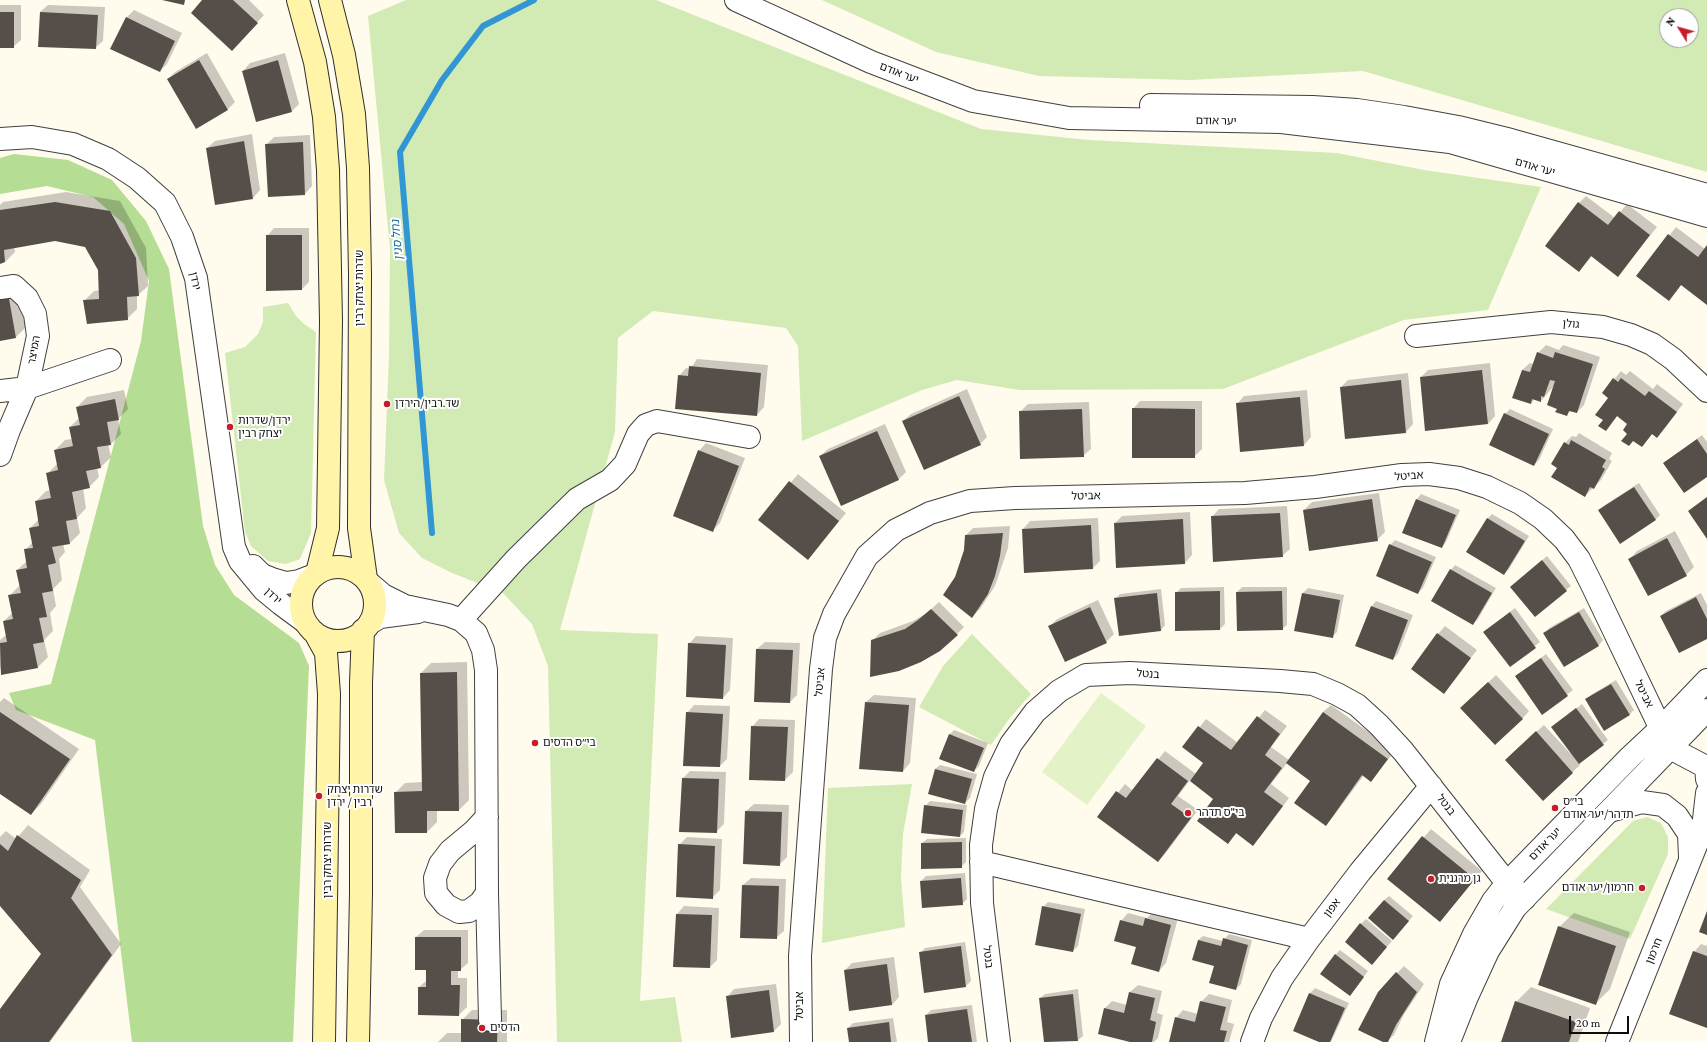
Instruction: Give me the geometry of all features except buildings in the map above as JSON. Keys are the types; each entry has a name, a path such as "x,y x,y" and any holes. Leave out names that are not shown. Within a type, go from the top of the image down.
{"main road":[{"path":"298,0 315,62 324,117 328,170 331,298 328,528 314,574"},
{"name":"שדרות יצחק רבין","path":"330,0 345,63 354,114 358,168 360,275 359,528 368,582"},
{"path":"358,1042 361,893 361,683 367,627 375,610 375,597 368,582 362,574 350,568 336,566 323,569 314,574 304,586 301,595 300,608 309,627 323,638 334,641 347,640 359,635 367,627"},
{"name":"שדרות יצחק רבין","path":"309,627 326,654 329,694 324,1042"}],"street":[{"name":"יער אודם","path":"736,0 871,62 973,101 1069,118 1281,122 1450,142 1707,216"},
{"name":"יער אודם","path":"763,0 927,72 973,88 1015,97 1067,104 1262,106 1357,110 1458,127 1707,195"},
{"name":"ירדן","path":"0,139 32,137 73,144 108,159 137,178 165,203 182,237 196,278 234,547 240,561 264,590 309,627"},
{"name":"המיצר","path":"0,288 14,286 27,298 36,314 38,336 27,388 8,430 0,455"},
{"name":"גולן","path":"1416,336 1551,322 1603,327 1631,335 1652,344 1673,359 1707,391"},
{"path":"0,391 27,388 110,360"},
{"path":"461,620 516,559 577,499 610,480 625,464 638,434 646,425 658,421 749,437"},
{"name":"אביטל","path":"801,1042 800,956 821,669 825,638 834,614 867,556 896,530 930,513 970,501 1015,498 1245,493 1315,487 1429,474 1459,478 1487,487 1520,503 1543,519 1564,538 1579,559 1590,580 1670,748"},
{"name":"ירדן","path":"234,547 262,575 272,580 286,583 299,581 314,574"},
{"path":"368,582 383,595 405,606 448,615 461,620 476,633 483,650 486,670 487,893 490,1020"},
{"path":"367,627 380,617 424,611"},
{"name":"בנטל","path":"999,1042 982,903 981,845 986,810 995,777 1011,744 1035,712 1059,691 1086,675 1130,673 1280,681 1313,684 1336,694 1357,705 1404,751 1507,883 1525,898"},
{"name":"יער אודם","path":"1436,1042 1451,984 1474,934 1507,883 1707,680"},
{"name":"יער אודם","path":"1449,1042 1466,999 1488,951 1515,908 1707,710"},
{"path":"1670,748 1706,767 1707,779"},
{"name":"אפון","path":"1252,1042 1261,1018 1282,978 1309,939 1356,878 1431,786"},
{"name":"חרמון","path":"1617,1042 1703,828 1707,793"},
{"name":"חרמון","path":"1610,811 1642,802 1662,805 1677,816 1689,834 1690,859"},
{"path":"487,817 474,831 450,851 440,864 435,878 436,893 446,905 459,912 469,911 480,903 487,893"},
{"path":"981,862 1309,939"}],"green space":[{"path":"406,0 656,0 981,129 1089,140 1337,153 1424,170 1541,187 1488,310 1404,320 1223,389 1020,390 957,380 922,390 802,441 798,346 786,328 653,311 618,338 615,432 560,630 658,634 640,1001 675,997 682,1042 557,1042 548,666 532,624 503,593 452,573 422,558 399,533 384,480 389,356 390,249 368,16"},
{"path":"822,0 1707,0 1707,172 1363,71 1190,80 1039,76 936,52"},
{"path":"14,154 68,160 112,180 146,221 169,269 203,526 215,565 234,595 299,643 309,666 293,1042 132,1042 95,740 16,710 9,693 51,684 141,341 149,281 124,224 93,197 47,186 0,194 0,158"},
{"path":"288,303 296,316 304,324 316,332 311,533 300,559 286,564 268,561 251,546 245,532 225,353 245,347 258,334 263,322 263,307"},
{"path":"972,634 1031,694 1009,719 991,745 919,707 943,666"},
{"path":"1101,693 1146,726 1087,805 1042,772"},
{"path":"912,784 903,834 901,878 905,927 822,943 828,788"},
{"path":"1647,817 1661,823 1668,837 1668,854 1630,939 1546,909 1633,821"}],"waterway":[{"name":"נחל סנין","path":"432,533 400,152 442,80 483,26 534,0"}],"place":[{"name":"שד.רבין/הירדן","path":"387,404"},
{"name":"ירדן/שדרות יצחק רבין","path":"230,427"},
{"name":"בי״ס הדסים","path":"535,743"},
{"name":"שדרות יצחק רבין / ירדן","path":"319,796"},
{"name":"בי״ס תדהר/יער אודם","path":"1555,808"},
{"name":"בי\"ס תדהר","path":"1188,813"},
{"name":"גן מרגנית","path":"1431,879"},
{"name":"חרמון/יער אודם","path":"1642,888"},
{"name":"הדסים","path":"482,1028"}]}
